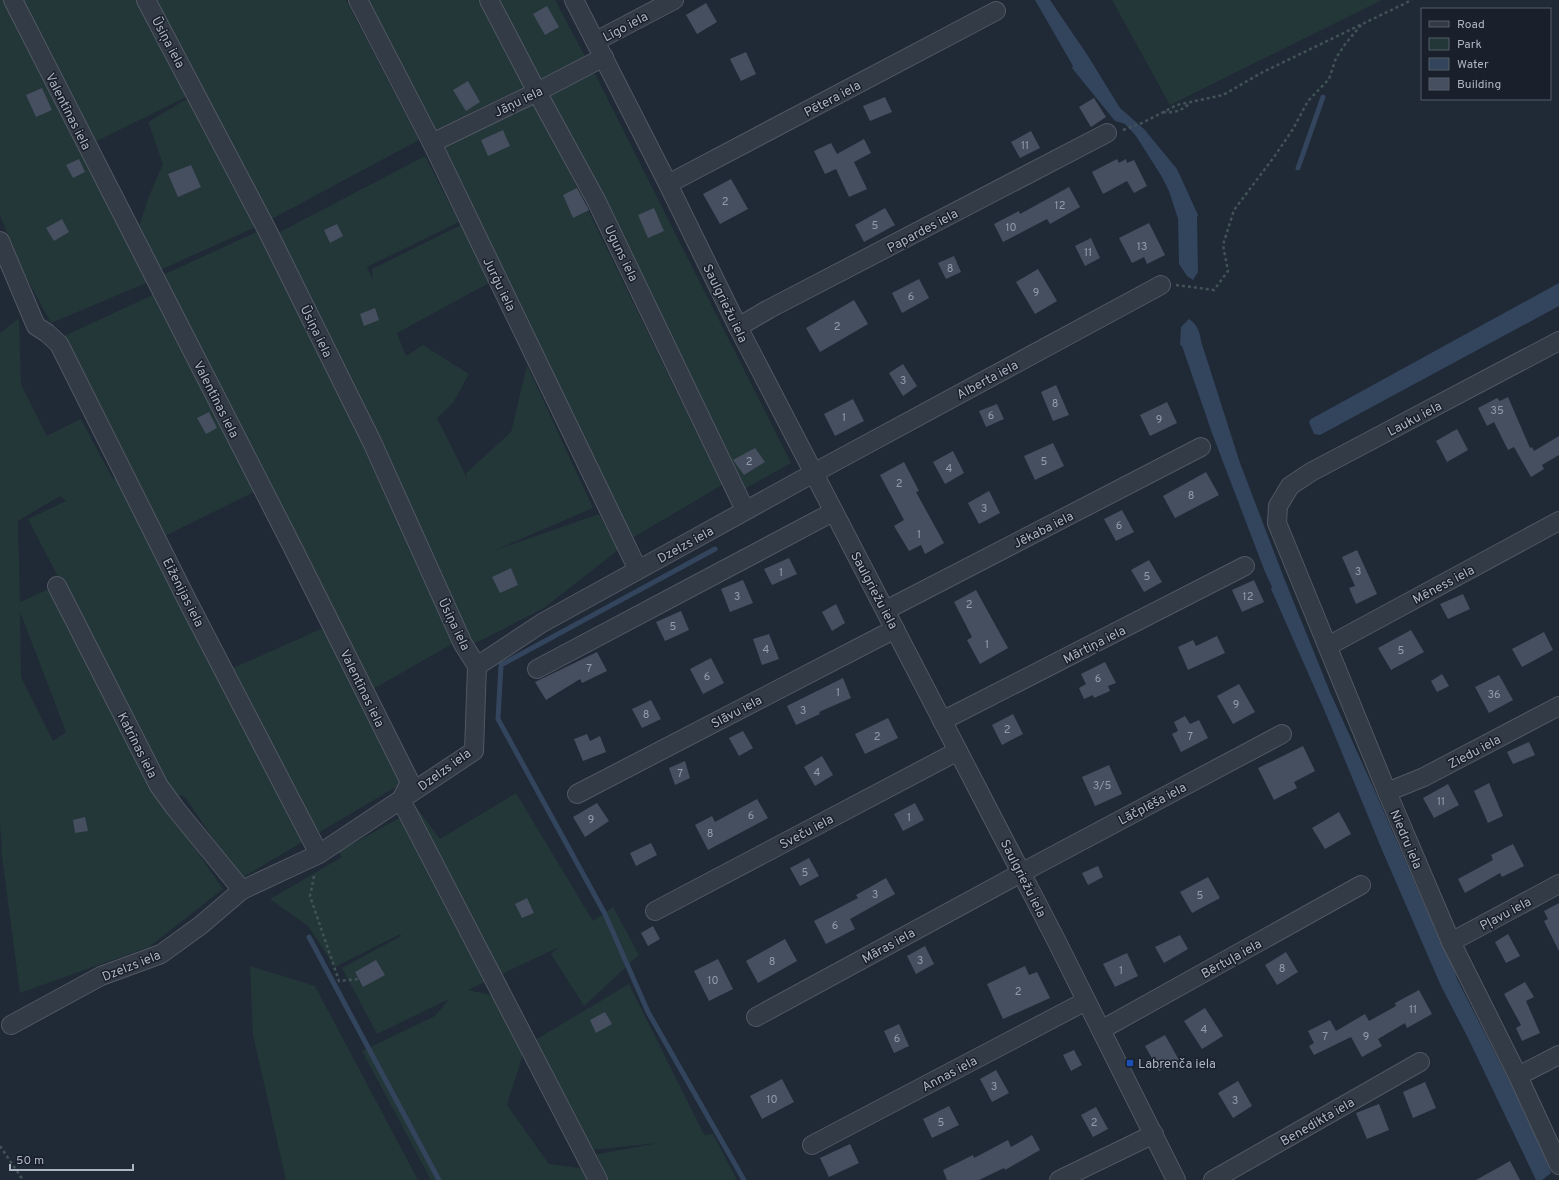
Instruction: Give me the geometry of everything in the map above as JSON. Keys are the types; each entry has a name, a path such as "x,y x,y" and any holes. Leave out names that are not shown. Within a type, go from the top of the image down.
{"street":[{"name":"Valentīnas iela","path":"13,0 285,532 410,782 401,800"},
{"name":"Ūsiņa iela","path":"146,0 281,258 372,442 463,644 478,666"},
{"name":"Jurģu iela","path":"358,0 432,143 638,570"},
{"name":"Uguns iela","path":"489,0 596,200 745,510"},
{"name":"Saulgriežu iela","path":"574,0 668,184 738,327 813,474 886,610 1154,1134 1176,1180"},
{"name":"Līgo iela","path":"600,49 674,0"},
{"name":"Pētera iela","path":"668,184 996,12"},
{"name":"Jāņu iela","path":"432,143 537,92 600,49"},
{"name":"Papardes iela","path":"738,327 769,309 1107,133"},
{"name":"Eiženijas iela","path":"0,241 36,326 47,333 59,344 188,602 319,854"},
{"name":"Alberta iela","path":"813,474 1161,285"},
{"name":"Lauku iela","path":"1278,506 1290,486 1311,472 1559,341"},
{"name":"Jēkaba iela","path":"886,610 1201,447"},
{"name":"Dzelzs iela","path":"11,1025 101,976 161,954 201,924 242,890 319,854 474,751 478,666 542,623 745,510 813,474"},
{"name":"Niedru iela","path":"1278,506 1277,523 1387,792 1451,942 1518,1076 1559,1165"},
{"path":"537,669 833,512"},
{"name":"Mēness iela","path":"1328,646 1559,521"},
{"name":"Mārtiņa iela","path":"942,721 1245,566"},
{"name":"Katrīnas iela","path":"57,586 159,786 175,808 242,890"},
{"name":"Slāvu iela","path":"577,794 895,629"},
{"name":"Ziedu iela","path":"1387,792 1424,777 1559,706"},
{"name":"Lāčplēša iela","path":"1021,873 1282,734"},
{"name":"Sveču iela","path":"655,910 958,751"},
{"path":"401,800 598,1180"},
{"name":"Māras iela","path":"756,1016 1021,873"},
{"name":"Pļavu iela","path":"1451,942 1559,884"},
{"name":"Bērtuļa iela","path":"1101,1030 1361,885"},
{"name":"Annas iela","path":"812,1145 1086,1001"},
{"path":"1518,1076 1559,1055"},
{"name":"Benedikta iela","path":"1213,1180 1420,1062"},
{"path":"1060,1180 1154,1134"}],"path":[{"path":"1124,129 1142,123 1177,105 1223,95 1263,72 1320,43 1412,0"},
{"path":"1161,285 1171,284 1214,290 1228,271 1223,245 1234,210 1274,157 1293,129 1308,101 1329,79 1336,58 1362,24"},
{"path":"1162,112 1172,113 1183,110 1190,103"},
{"path":"319,854 310,896 339,981 359,979"},
{"path":"0,1146 23,1180"}],"green space":[{"path":"0,0 6,0 149,282 51,323 19,264 0,215"},
{"path":"22,0 139,0 188,96 93,143"},
{"path":"156,0 346,0 419,140 270,220"},
{"path":"365,0 478,0 524,87 433,131"},
{"path":"496,0 555,0 586,58 539,81"},
{"path":"1112,0 1382,0 1170,105"},
{"path":"594,72 791,463 741,491 549,95"},
{"path":"190,97 256,227 160,270 138,229 149,196 163,164 148,122"},
{"path":"534,99 722,485 629,540 445,154 445,146"},
{"path":"425,156 459,222 367,267 373,280 372,269 461,225 489,283 397,333 406,356 423,345 469,374 453,403 437,418 467,478 466,473 511,432 527,365 593,508 493,551 599,514 618,550 544,608 470,646 276,234"},
{"path":"263,229 454,643 371,690 163,275"},
{"path":"157,293 254,492 165,536 64,336"},
{"path":"19,318 21,384 47,436 81,419 113,479 117,477 304,841 240,879 185,797 170,793 28,519 66,501 60,496 18,521 20,602 51,588 160,798 223,889 149,947 20,993 1,849 0,825 0,333","holes":["20,612 66,732 53,741 21,677"]},
{"path":"323,628 401,784 318,833 233,668"},
{"path":"516,793 593,921 613,907 639,955 584,1006 551,954 559,947 468,990 505,998 524,1051 507,1105 549,1164 587,1169 592,1180 431,1180 362,1051 435,1016 449,999 377,1034 342,968 401,936 400,934 335,967 308,926 270,899 342,857 338,852 417,808 440,839"},
{"path":"250,966 315,986 418,1180 286,1180 253,1035"},
{"path":"629,984 704,1135 713,1134 737,1180 606,1180 593,1155 658,1143 591,1150 535,1040"}],"water":[{"path":"1035,0 1050,0 1088,56 1120,108 1144,129 1177,169 1198,215 1198,272 1193,280 1187,276 1179,264 1178,219 1169,191 1162,177 1136,136 1125,124 1115,121 1072,68 1073,66"},
{"path":"1559,283 1559,306 1320,435 1314,434 1309,422 1311,419"},
{"path":"1189,319 1194,323 1199,331 1240,463 1330,692 1440,941 1453,966 1457,979 1534,1129 1551,1173 1542,1180 1536,1180 1468,1038 1441,986 1382,850 1323,707 1271,589 1272,587 1212,433 1182,346 1180,345 1181,327"}],"building":[{"path":"706,3 717,22 697,34 686,15"},
{"path":"547,6 559,27 545,35 533,14"},
{"path":"746,52 756,74 741,81 730,59"},
{"path":"468,81 480,102 466,111 453,90"},
{"path":"42,88 52,110 36,117 26,95"},
{"path":"885,97 892,112 870,121 863,106"},
{"path":"1094,98 1106,117 1091,127 1079,107"},
{"path":"503,130 510,146 488,156 481,140"},
{"path":"1031,131 1040,148 1020,158 1011,142"},
{"path":"864,139 871,153 854,162 867,189 849,197 836,169 825,174 814,151 831,143 837,154"},
{"path":"79,159 85,172 73,178 66,165"},
{"path":"1117,159 1119,163 1126,159 1127,163 1134,160 1147,186 1134,193 1127,181 1103,194 1092,172"},
{"path":"191,165 201,187 178,197 168,174"},
{"path":"731,179 748,209 720,224 703,194"},
{"path":"1069,187 1080,207 1050,224 1047,219 1003,242 994,224 1019,211 1020,214"},
{"path":"577,188 589,210 573,218 563,195"},
{"path":"654,208 664,231 648,238 638,215"},
{"path":"885,208 895,225 864,242 855,225"},
{"path":"62,219 69,232 54,241 46,228"},
{"path":"1149,223 1165,255 1147,264 1144,257 1132,263 1119,238"},
{"path":"337,224 343,236 330,243 324,230"},
{"path":"1091,238 1100,258 1085,266 1075,246"},
{"path":"954,256 961,272 946,279 938,263"},
{"path":"1038,269 1057,301 1035,314 1016,282"},
{"path":"919,279 929,298 902,313 892,293"},
{"path":"854,300 868,324 820,352 806,328"},
{"path":"375,308 379,320 364,326 360,314"},
{"path":"903,364 917,386 903,396 889,373"},
{"path":"1056,385 1069,415 1053,421 1041,392"},
{"path":"1508,397 1530,448 1532,447 1534,451 1559,436 1559,455 1542,465 1544,469 1531,477 1514,447 1508,450 1494,422 1487,426 1478,408 1497,398 1500,401"},
{"path":"853,399 864,421 835,436 824,414"},
{"path":"1167,402 1177,423 1150,436 1140,415"},
{"path":"997,404 1004,419 986,427 979,411"},
{"path":"209,412 217,428 206,434 197,418"},
{"path":"1457,429 1468,450 1447,462 1436,441"},
{"path":"1053,443 1064,466 1035,480 1024,456"},
{"path":"755,448 765,462 744,475 733,460"},
{"path":"953,451 964,473 945,484 933,462"},
{"path":"904,462 919,491 916,492 944,543 925,554 921,545 909,551 894,526 904,520 880,475"},
{"path":"1206,472 1219,495 1175,518 1163,496"},
{"path":"989,491 1000,513 979,524 968,503"},
{"path":"1122,510 1134,532 1116,541 1104,519"},
{"path":"1357,550 1377,594 1356,604 1349,588 1355,586 1342,557"},
{"path":"789,558 797,574 772,585 764,569"},
{"path":"1149,560 1162,582 1144,592 1131,570"},
{"path":"511,568 518,585 500,593 492,577"},
{"path":"743,580 753,603 730,612 721,589"},
{"path":"1254,580 1264,602 1242,612 1232,590"},
{"path":"976,590 1008,648 980,664 967,640 972,637 954,602"},
{"path":"1463,594 1470,609 1448,619 1440,604"},
{"path":"836,604 845,623 832,631 822,612"},
{"path":"681,611 689,630 665,641 656,622"},
{"path":"1411,630 1424,652 1391,670 1378,648"},
{"path":"1544,632 1553,650 1522,667 1512,649"},
{"path":"769,634 779,659 762,665 753,639"},
{"path":"1217,636 1225,653 1188,670 1178,647 1193,640 1196,646"},
{"path":"597,652 607,671 582,683 580,679 546,700 535,682"},
{"path":"711,658 724,683 703,694 690,669"},
{"path":"1105,662 1116,683 1108,686 1110,691 1094,698 1093,695 1084,699 1079,688 1086,684 1081,674"},
{"path":"1442,674 1449,686 1437,692 1431,681"},
{"path":"1499,675 1513,700 1489,713 1475,687"},
{"path":"843,678 851,698 819,712 820,714 796,725 787,706"},
{"path":"1239,684 1255,712 1233,724 1217,696"},
{"path":"651,700 661,719 642,728 632,709"},
{"path":"1013,714 1023,734 1002,745 992,725"},
{"path":"1185,716 1190,724 1199,720 1208,738 1181,752 1172,734 1178,731 1174,722"},
{"path":"888,718 898,738 865,754 855,734"},
{"path":"743,731 753,748 739,756 729,738"},
{"path":"587,734 590,741 600,736 606,752 583,761 574,739"},
{"path":"1529,742 1535,755 1513,764 1507,752"},
{"path":"1303,746 1315,771 1294,782 1297,788 1274,800 1258,768"},
{"path":"822,756 833,775 815,786 804,767"},
{"path":"685,761 690,778 675,785 669,768"},
{"path":"1109,765 1122,794 1095,806 1082,777"},
{"path":"1489,783 1503,816 1488,823 1474,791"},
{"path":"1448,784 1459,805 1434,818 1423,798"},
{"path":"757,799 768,818 708,850 695,825 712,816 715,822"},
{"path":"597,803 609,821 585,837 573,817"},
{"path":"915,803 924,820 903,831 894,814"},
{"path":"1339,812 1351,834 1325,849 1312,828"},
{"path":"85,817 88,831 75,833 73,820"},
{"path":"651,843 657,855 636,866 630,853"},
{"path":"1513,844 1524,866 1502,877 1500,873 1465,893 1458,879 1493,860 1491,855"},
{"path":"809,858 819,876 800,886 790,868"},
{"path":"1098,866 1103,877 1088,885 1082,873"},
{"path":"1208,877 1220,898 1192,913 1180,892"},
{"path":"886,878 895,894 850,919 855,929 826,944 814,921 858,898 856,895"},
{"path":"527,898 534,913 522,918 515,904"},
{"path":"1559,903 1559,951 1544,921 1548,919 1544,911"},
{"path":"653,926 660,939 648,946 641,933"},
{"path":"1508,934 1520,956 1506,963 1495,942"},
{"path":"1180,935 1188,949 1164,963 1155,947"},
{"path":"785,939 797,961 758,983 746,961"},
{"path":"925,946 934,964 916,974 907,956"},
{"path":"1286,952 1298,972 1277,985 1265,965"},
{"path":"1127,953 1138,976 1115,987 1103,964"},
{"path":"718,959 733,989 709,1001 694,971"},
{"path":"376,960 385,975 363,987 355,972"},
{"path":"1025,966 1029,975 1037,972 1050,998 1003,1019 987,984"},
{"path":"1525,982 1534,997 1526,1001 1540,1033 1522,1041 1516,1028 1521,1025 1504,994"},
{"path":"1419,990 1432,1014 1407,1028 1405,1023 1378,1039 1382,1046 1362,1057 1351,1037 1314,1055 1309,1046 1314,1043 1308,1031 1330,1020 1336,1031 1365,1014 1369,1021 1396,1006 1395,1003"},
{"path":"1205,1008 1223,1036 1202,1049 1184,1021"},
{"path":"605,1012 612,1024 596,1033 590,1020"},
{"path":"899,1024 909,1046 894,1053 884,1031"},
{"path":"1165,1035 1179,1060 1159,1071 1145,1046"},
{"path":"1074,1050 1082,1065 1071,1071 1063,1055"},
{"path":"996,1070 1009,1093 992,1102 980,1079"},
{"path":"782,1079 794,1102 762,1119 750,1096"},
{"path":"1238,1081 1252,1106 1233,1118 1218,1093"},
{"path":"1425,1082 1436,1108 1413,1118 1403,1092"},
{"path":"1379,1104 1389,1130 1367,1139 1356,1113"},
{"path":"949,1106 959,1125 932,1138 923,1119"},
{"path":"1096,1107 1108,1129 1093,1137 1081,1115"},
{"path":"1032,1135 1040,1150 1005,1170 1004,1168 979,1180 947,1180 943,1170 973,1155 974,1158 1008,1140 1011,1147"},
{"path":"850,1144 859,1163 829,1177 820,1158"},
{"path":"1510,1161 1520,1180 1476,1180"}],"waterway":[{"path":"1298,168 1323,97"},
{"path":"715,549 501,665 498,719 605,914 648,1012 744,1180"},
{"path":"309,937 439,1180"}],"place":[{"name":"Labrenča iela","path":"1130,1063"}]}
